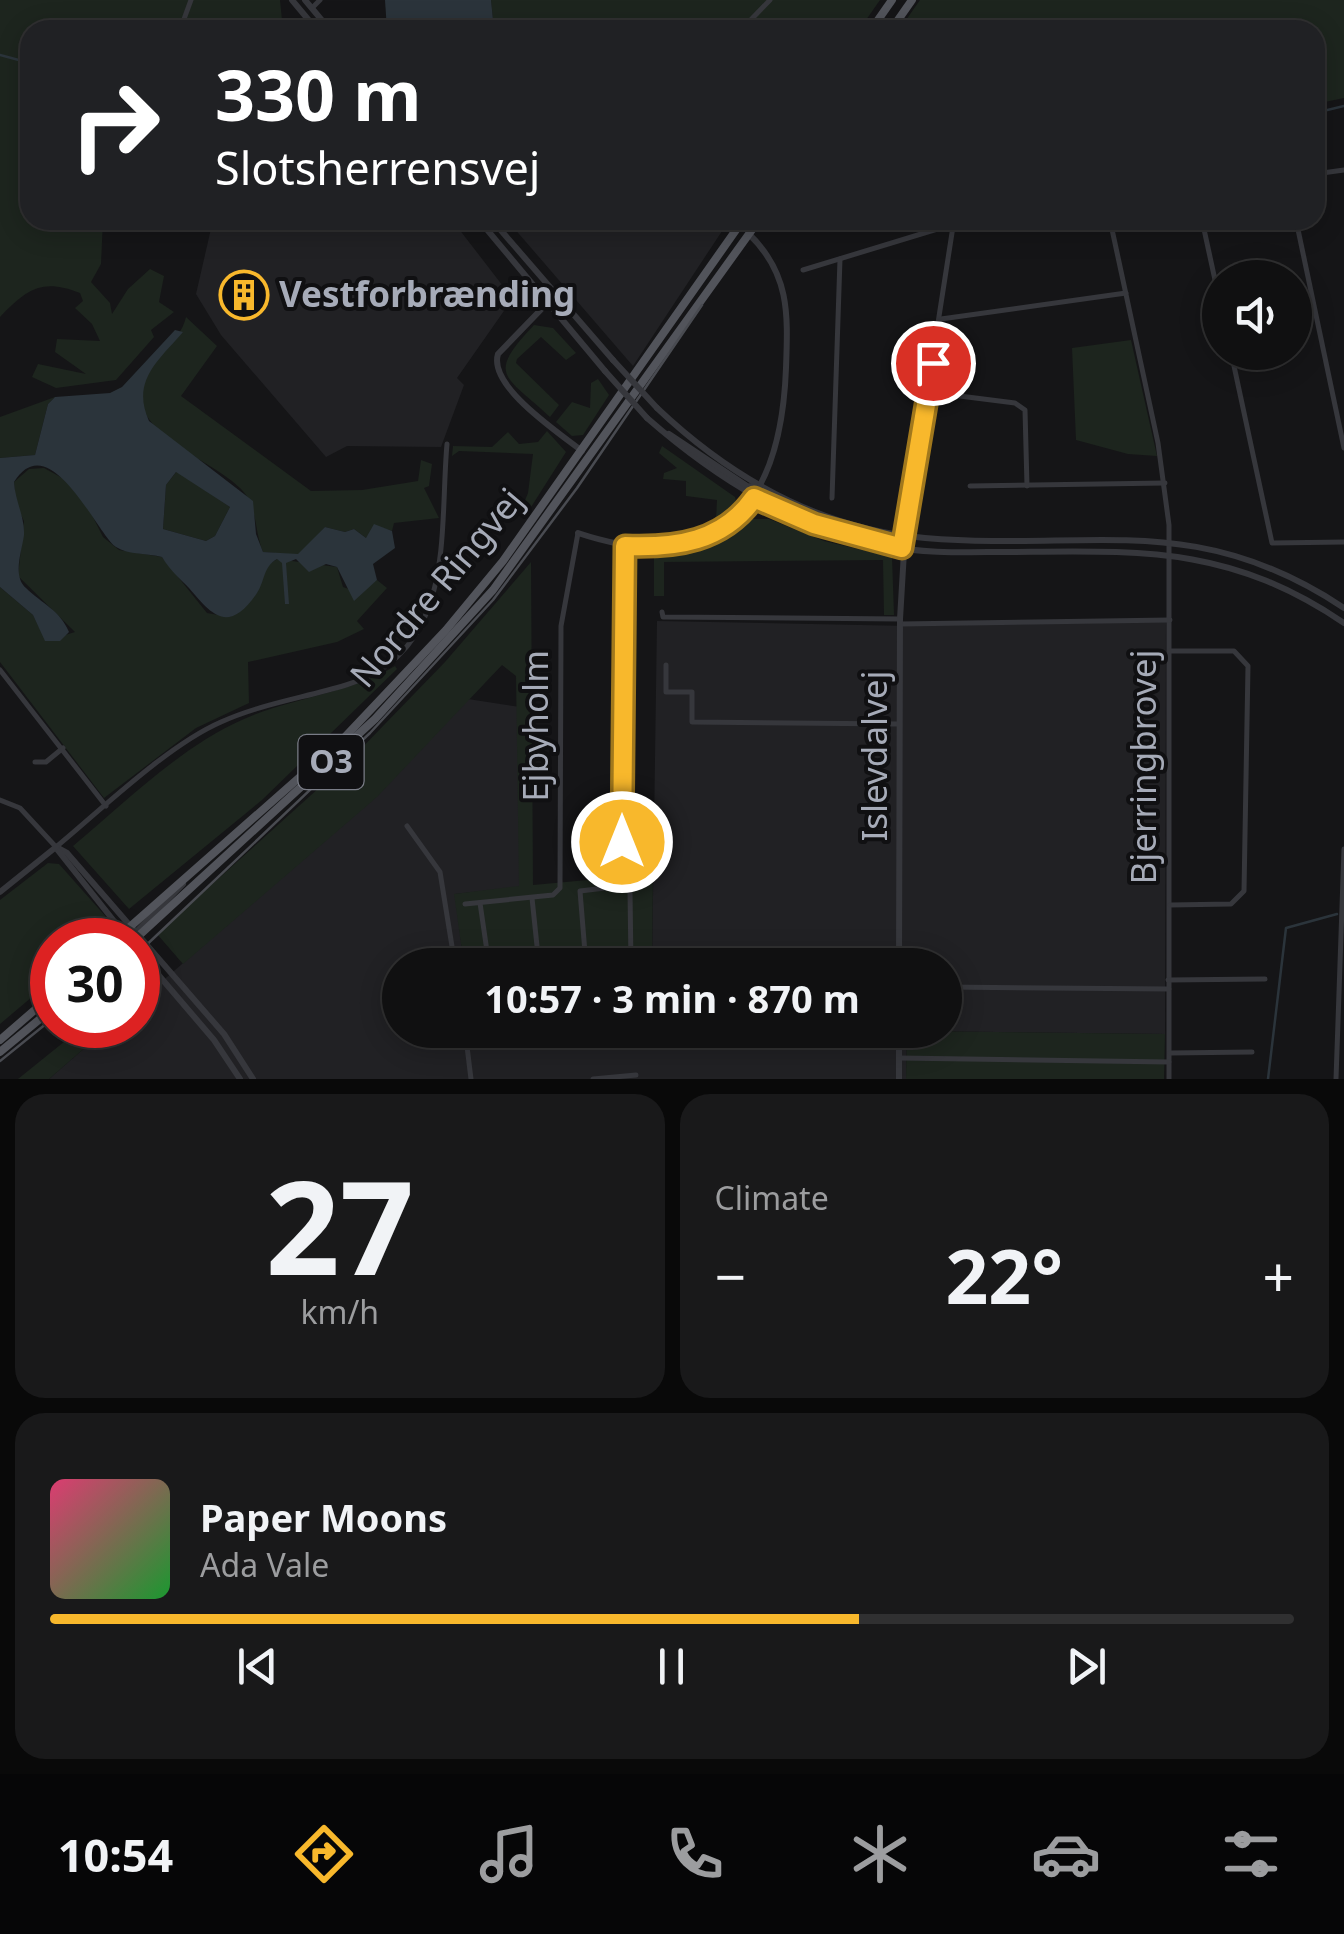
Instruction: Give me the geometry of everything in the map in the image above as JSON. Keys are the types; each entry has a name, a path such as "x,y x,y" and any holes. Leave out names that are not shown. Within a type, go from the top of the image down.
{"main road":[{"name":"Nordre Ringvej","path":"147,918 197,868 317,763 408,672 503,561 736,230"},
{"name":"Nordre Ringvej","path":"149,918 376,719 493,590 751,230"},
{"path":"0,1040 30,1013"},
{"path":"0,1052 30,1028"}],"street":[{"path":"292,0 309,20"},
{"path":"305,0 322,20"},
{"path":"312,8 320,0"},
{"path":"751,20 770,0"},
{"path":"487,230 647,418 754,498 832,531 902,548 1168,554 1263,577 1344,624"},
{"path":"501,230 656,408 702,448 760,486 836,519"},
{"path":"804,270 926,230"},
{"path":"904,535 953,230"},
{"name":"Bjerringbrovej","path":"1112,230 1165,483 1170,620 1169,1079"},
{"path":"1204,230 1211,260"},
{"path":"1298,230 1344,448"},
{"path":"578,533 625,546 664,546 709,536 738,518 754,498 776,452 784,418 788,304 774,263 748,233"},
{"path":"832,498 840,258"},
{"path":"941,319 1126,293"},
{"path":"556,294 498,354 495,366 504,383 582,451"},
{"path":"1234,370 1272,543 1344,542"},
{"path":"928,392 1015,403 1025,410 1028,486"},
{"path":"659,428 746,486 760,486"},
{"path":"0,892 216,724 264,705 347,685 373,674 403,650 420,628 437,584 447,444"},
{"path":"970,486 1165,483"},
{"path":"754,498 769,496 819,518 904,535 966,540 1168,541 1258,561 1304,582 1344,608"},
{"name":"Ejbyholm","path":"532,898 554,895 560,888 561,626 578,533"},
{"name":"Islevdalvej","path":"899,948 904,535"},
{"path":"622,886 625,546"},
{"path":"662,612 663,617 900,622 1170,620"},
{"path":"1168,905 1231,904 1244,891 1248,666 1234,651 1170,651"},
{"path":"666,665 666,692 692,692 692,722 900,724"},
{"path":"0,670 106,806"},
{"path":"35,762 46,762 63,748"},
{"path":"0,800 28,814 56,847 67,853 116,918"},
{"path":"407,826 440,872 452,948"},
{"path":"1336,1079 1344,848"},
{"path":"585,948 580,891 622,886 630,891 631,948"},
{"path":"465,904 532,898 536,948"},
{"path":"480,903 487,948"},
{"path":"160,968 224,1034 253,1079"},
{"path":"160,976 214,1040 240,1079"},
{"path":"1168,980 1265,979"},
{"path":"962,987 1169,989"},
{"path":"467,1048 471,1079"},
{"path":"899,1048 899,1079"},
{"path":"1169,1053 1252,1052"},
{"path":"899,1058 1169,1062"},
{"path":"593,1079 636,1075"}],"shaded area":[{"path":"0,0 280,0 282,20 20,20 20,230 103,230 101,264 91,282 110,303 112,314 128,289 150,269 164,276 159,302 174,312 151,330 154,337 116,380 56,388 32,377 38,364 86,374 55,352 57,339 100,341 92,324 75,308 83,301 80,293 55,286 36,289 0,317"},
{"path":"385,0 491,0 493,20 386,20"},
{"path":"491,0 880,0 866,20 493,20"},
{"path":"920,0 1344,0 1344,98 1325,102 1325,20 906,20"},
{"path":"211,230 460,230 506,290 506,308 457,378 464,385 441,447 347,446 326,457 221,335 196,294"},
{"path":"516,230 723,230 633,366"},
{"path":"186,317 217,346 181,396 311,491 362,490 418,481 421,460 432,464 429,486 424,488 439,518 394,523 392,531 383,528 366,538 354,529 345,532 325,527 299,555 263,552 246,495 162,433 149,420 142,405 144,378 177,336"},
{"path":"534,325 553,328 576,353 566,360 541,337 517,359 516,363 559,405 550,417 507,374 510,355"},
{"path":"175,330 183,332 145,383 144,407 149,421 253,501 256,534 263,552 298,554 325,527 345,532 354,529 366,538 374,524 392,531 395,548 373,564 377,580 354,601 337,567 326,564 309,572 296,559 286,563 289,604 285,604 282,563 277,559 247,606 237,614 221,616 205,606 162,557 116,547 57,474 43,466 28,468 14,482 24,528 20,577 26,588 61,618 69,632 60,641 45,641 33,615 0,587 0,458 35,455 48,404 55,397 110,393 122,387","holes":["176,472 230,507 215,536 206,541 163,529 166,485"]},
{"path":"1131,340 1157,456 1128,454 1076,440 1072,348"},
{"path":"598,379 609,395 583,435 572,436 556,422 572,402 590,408 591,383"},
{"path":"55,397 48,404 35,455 0,458 0,417"},
{"path":"547,431 566,452 526,515 519,515 528,493 533,454 459,451 452,456 453,446 492,447 508,432 519,444 538,442"},
{"path":"662,446 735,497 737,505 711,530 688,539 689,532 708,527 716,520 717,500 686,496 686,481 663,479 664,473 677,468 659,453"},
{"path":"44,468 64,479 85,501 103,537 119,550 162,557 207,613 230,617 256,594 268,565 277,559 337,567 343,587 360,593 377,580 387,588 357,621 364,629 337,642 248,662 249,703 196,728 104,798 0,662 0,587 33,615 46,641 75,632 18,576 24,521 16,505 14,482 29,469"},
{"path":"177,471 230,507 215,536 206,541 163,529 166,485"},
{"path":"750,519 769,519 824,541 892,557 894,615 884,615 883,560 664,562 664,596 654,596 654,555 718,539"},
{"path":"531,562 533,885 653,874 652,948 462,948 454,894 519,886 516,676 502,665 377,797 183,964 160,937 160,931 351,759 445,662"},
{"path":"657,621 909,626 1166,622 1165,1034 962,1032 962,948 652,948"},
{"path":"395,666 397,669 262,800 129,909 73,846 154,776 220,731 263,712 359,683"},
{"path":"468,699 520,707 519,887 455,894 462,948 382,948 382,1048 907,1048 906,1079 49,1079 85,1048 160,1048 160,983 376,797"},
{"path":"48,863 59,864 107,918 30,918 30,999 0,1024 0,900"},
{"path":"962,1032 1165,1034 1164,1079 906,1079 907,1048 962,1048"},
{"path":"56,1048 85,1048 49,1079 18,1079"}],"waterway":[{"path":"0,55 20,60"},
{"path":"1325,111 1344,106"},
{"path":"1268,1079 1286,928 1337,914"}],"tram line":[{"path":"160,932 370,733 493,600 577,488 702,305"},
{"path":"0,1061 30,1037"}],"place":[{"name":"Vestforbrænding","path":"244,295"}],"route":[{"path":"622,842 625,546 664,546 709,536 738,518 754,498 850,537 902,548 933,363"}]}
